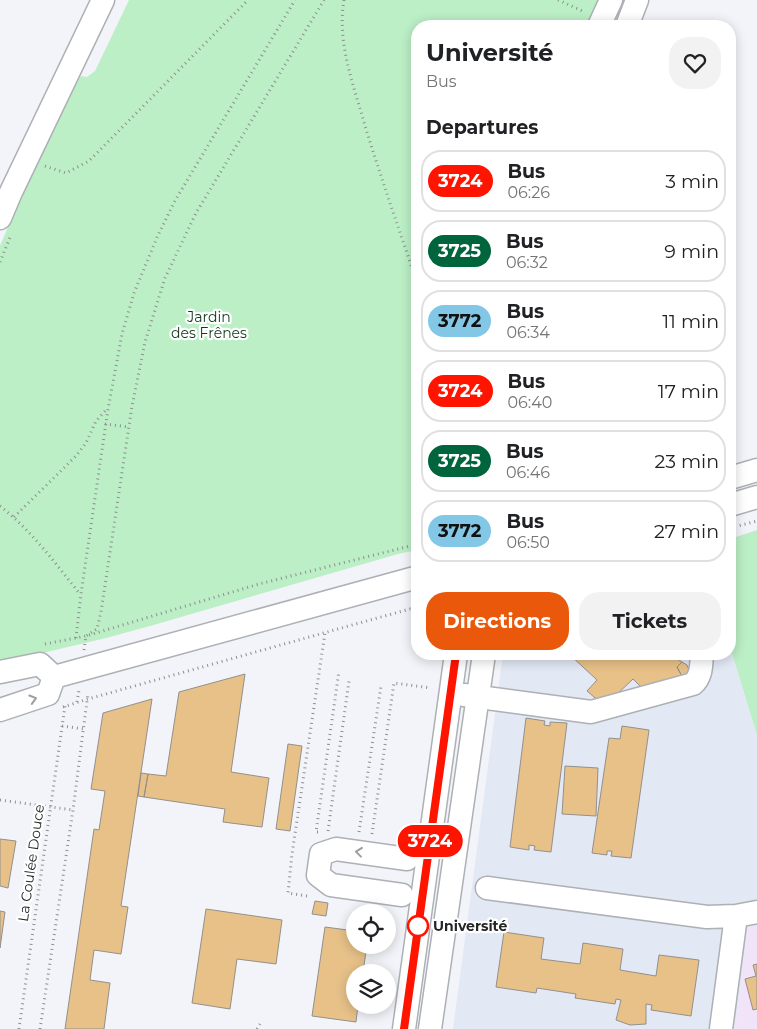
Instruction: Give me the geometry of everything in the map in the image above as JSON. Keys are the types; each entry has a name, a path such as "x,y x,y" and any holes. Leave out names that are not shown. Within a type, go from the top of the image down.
{"street":[{"path":"0,218 103,0"},
{"path":"593,20 611,0"},
{"path":"629,20 637,0"},
{"path":"736,476 757,470"},
{"path":"736,503 757,497"},
{"path":"54,677 411,579"},
{"path":"404,1029 441,691 454,660"},
{"path":"430,1029 483,660"},
{"path":"441,691 591,712 693,684 698,680 702,660"},
{"path":"0,672 40,664 54,677"},
{"path":"0,710 48,694 54,677"},
{"path":"402,895 331,885 318,875 321,854 336,849 408,859"},
{"path":"487,888 707,917 746,914 722,1029"}],"path":[{"path":"40,164 66,173 89,161 248,0"},
{"path":"295,0 176,199 134,293 122,334 105,424 76,638 259,584 411,546"},
{"path":"86,636 97,629 101,612 129,427 145,342 165,278 196,213 324,0"},
{"path":"344,0 341,14 346,61 376,163 411,266"},
{"path":"558,0 593,20"},
{"path":"14,518 76,456 86,443 96,421 108,409"},
{"path":"105,424 129,427"},
{"path":"0,506 43,548 81,594"},
{"path":"736,526 757,521"},
{"path":"86,636 77,702 411,609"},
{"path":"307,896 288,893 292,854 325,633"},
{"path":"339,671 316,832 327,834 349,681"},
{"path":"371,841 394,683 441,691"},
{"path":"358,838 381,686"},
{"path":"40,1029 73,810 88,693"},
{"name":"La Coulée Douce","path":"19,1029 66,701"},
{"path":"62,726 84,728"},
{"path":"0,800 73,810"},
{"path":"257,1029 260,1024"}],"shaded area":[{"path":"502,660 734,660 757,735 757,919 748,928 735,1029 453,1029"},
{"path":"757,919 757,1029 735,1029 748,928"}],"green space":[{"name":"Jardin des Frênes","path":"129,0 600,0 592,20 411,20 411,551 106,638 13,660 0,661 0,246 65,103 81,76 87,77 95,71"},
{"path":"757,530 757,735 734,660 736,660 736,537"}],"building":[{"path":"575,660 679,660 682,662 677,667 684,680 645,691 633,679 614,697 601,703 587,691 597,680"},
{"path":"682,662 687,665 689,670 684,680 677,667"},
{"path":"245,674 231,772 269,778 262,827 223,822 225,809 144,797 148,774 166,776 179,692"},
{"path":"152,699 121,906 128,907 121,954 94,950 90,980 110,983 104,1029 65,1029 94,829 99,830 105,791 91,789 103,713"},
{"path":"526,718 545,721 544,725 550,726 550,722 567,723 551,852 534,850 535,846 529,845 529,850 510,847"},
{"path":"622,726 649,730 631,858 611,856 612,851 607,851 607,855 592,853 609,738 620,739"},
{"path":"288,744 302,746 290,831 276,829"},
{"path":"565,766 598,768 596,816 562,814"},
{"path":"141,773 148,774 144,797 138,796"},
{"path":"0,839 16,841 8,888 0,886"},
{"path":"315,901 328,903 326,916 312,914"},
{"path":"206,909 282,920 276,964 237,959 230,1009 192,1003"},
{"path":"0,911 5,912 0,948"},
{"path":"325,927 346,930 346,954 366,954 364,964 346,964 346,1014 357,1014 356,1022 312,1016"},
{"path":"504,932 544,938 541,959 580,964 583,943 623,949 620,970 656,976 659,955 699,960 691,1016 651,1010 652,1005 646,1004 646,1024 630,1025 616,1020 621,1000 616,999 615,1004 575,998 576,994 537,988 536,993 496,987"},
{"path":"757,964 757,1009 753,1010 745,979 756,976 753,965"}],"bus line":[{"name":"3724","path":"404,1029 455,660"}],"place":[{"name":"Université","path":"418,926"}]}
